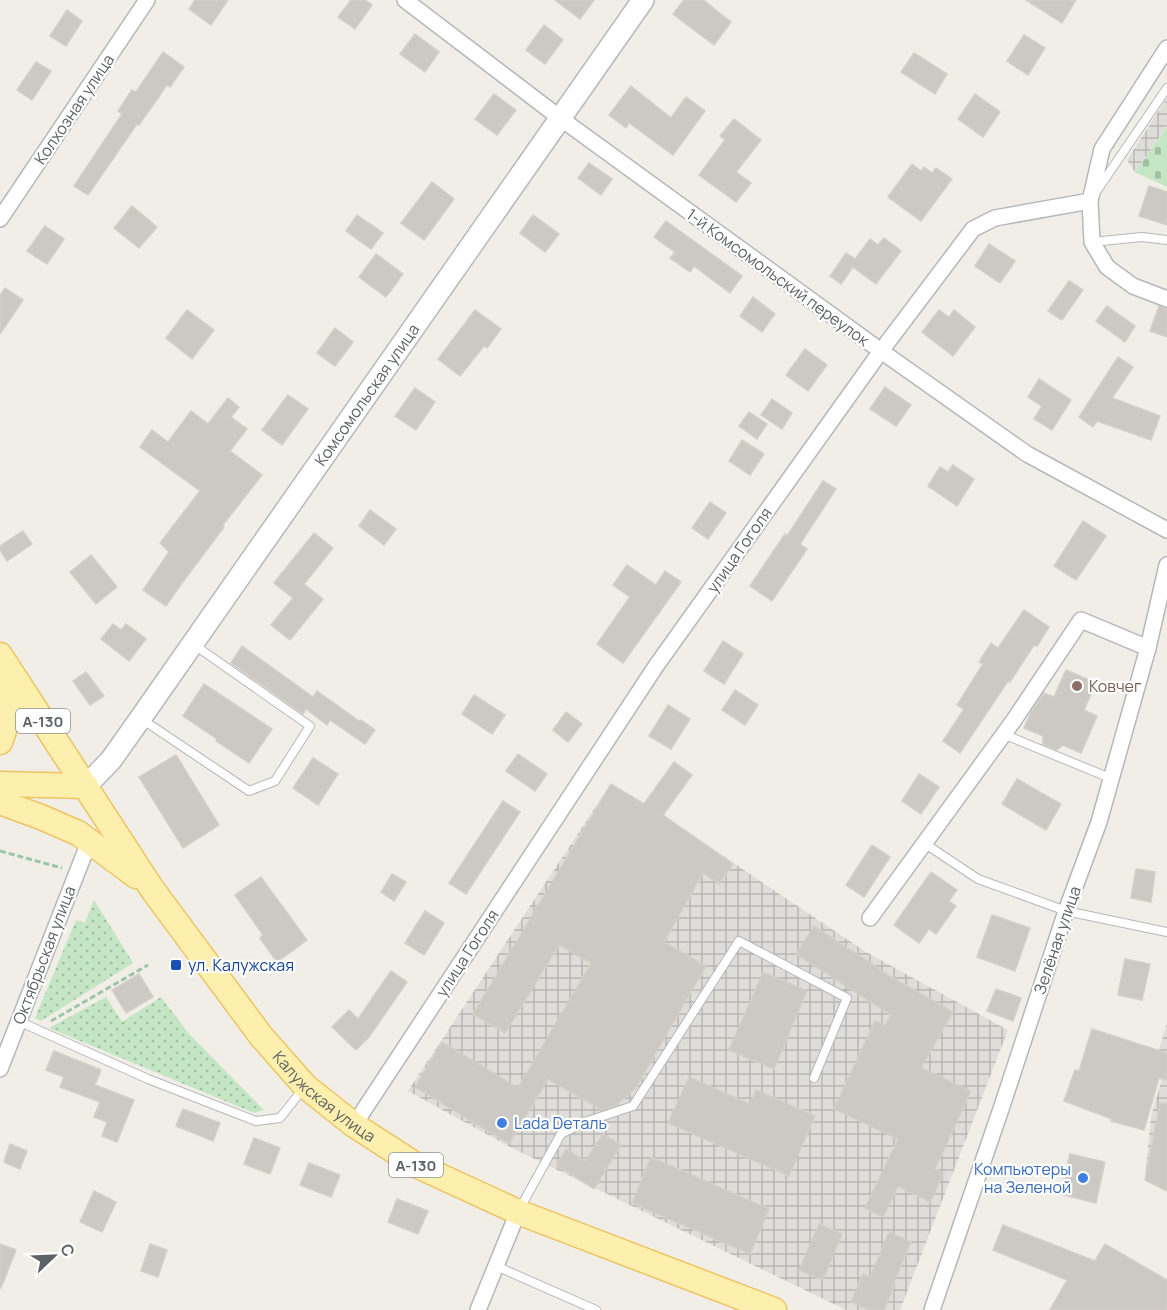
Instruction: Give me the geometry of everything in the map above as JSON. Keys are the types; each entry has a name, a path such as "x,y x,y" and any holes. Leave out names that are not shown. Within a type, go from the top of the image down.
{"main road":[{"name":"А-130","path":"0,655 86,786"},
{"path":"0,663 5,681 7,708 7,720 0,742"},
{"path":"0,784 86,786"},
{"name":"Калужская улица","path":"86,786 152,889 261,1036 305,1086 354,1125 416,1165 518,1212 774,1310"},
{"path":"0,802 78,833 152,889"}],"street":[{"name":"Колхозная улица","path":"0,219 147,0"},
{"name":"1-й Комсомольский переулок","path":"405,0 560,118 1027,454 1167,530"},
{"name":"Комсомольская улица","path":"86,786 111,760 642,0"},
{"path":"1167,48 1102,149 1090,201 1092,242 1107,267 1133,285 1167,299"},
{"name":"улица Гоголя","path":"354,1125 656,666 881,351 972,229 995,218 1090,201"},
{"name":"Зелёная улица","path":"932,1310 1066,910 1099,822 1148,648 1167,565"},
{"path":"870,918 1003,734 1081,620 1148,648"},
{"name":"Октябрьская улица","path":"0,1069 89,842"},
{"path":"478,1310 518,1212"}],"lane":[{"path":"1090,201 1167,88"},
{"path":"1092,242 1142,237 1167,240"},
{"path":"140,719 249,791 275,781 310,726 192,644"},
{"path":"1003,734 1110,778"},
{"path":"924,843 978,879 1066,910 1167,932"},
{"path":"518,1212 561,1134 585,1122 633,1106 739,941 847,998 814,1078"},
{"path":"18,1021 148,1079 256,1122 280,1118 305,1086"},
{"path":"496,1266 596,1310"}],"path":[{"path":"0,851 56,865 76,874"},
{"path":"36,1029 148,965"}],"shaded area":[{"path":"1167,98 1167,126 1135,172 1127,160"},
{"path":"610,785 671,821 866,952 1008,1030 900,1310 846,1310 508,1146 408,1091"},
{"path":"1167,1023 1167,1191 1145,1180 1151,1116 1162,1079 1151,1075"}],"green space":[{"path":"1167,127 1167,187 1135,172"},
{"path":"94,900 133,963 41,1021 35,1018 76,920 85,923"},
{"path":"106,997 122,1022 161,997 190,1035 264,1110 254,1113 49,1028"}],"building":[{"path":"195,0 228,0 211,25 189,9"},
{"path":"351,0 365,0 372,5 355,29 338,17"},
{"path":"555,0 594,0 580,19"},
{"path":"684,0 703,0 731,22 714,45 673,14"},
{"path":"1026,0 1076,0 1062,23"},
{"path":"67,10 82,21 66,46 50,36"},
{"path":"544,25 563,40 545,64 526,50"},
{"path":"415,34 439,52 425,72 400,54"},
{"path":"1024,35 1045,48 1028,75 1007,61"},
{"path":"163,52 184,67 170,87 167,85 139,125 137,124 88,195 74,186 122,114 118,111 132,90 136,92"},
{"path":"914,53 947,74 935,94 901,72"},
{"path":"36,62 51,71 32,100 17,90"},
{"path":"631,86 671,118 686,97 705,111 673,155 629,123 626,128 609,115"},
{"path":"494,94 516,110 497,135 475,119"},
{"path":"975,94 1000,112 983,137 958,119"},
{"path":"734,119 761,140 736,172 751,183 736,202 699,175 725,140 720,136"},
{"path":"589,163 612,179 601,195 578,178"},
{"path":"912,164 921,171 924,167 932,173 936,168 952,179 921,221 888,197"},
{"path":"432,182 454,199 424,240 401,223"},
{"path":"1149,186 1167,192 1167,225 1139,216"},
{"path":"132,206 157,227 139,248 114,228"},
{"path":"357,215 383,233 371,249 346,231"},
{"path":"533,215 559,234 545,252 520,233"},
{"path":"666,221 742,276 730,293 694,266 690,272 670,258 675,252 654,237"},
{"path":"45,226 64,239 47,264 27,251"},
{"path":"884,238 901,251 876,284 853,267 841,284 830,276 846,253 855,259 870,239 878,245"},
{"path":"989,244 1015,261 1000,283 975,266"},
{"path":"376,254 403,274 386,297 359,277"},
{"path":"1069,281 1083,290 1062,320 1048,311"},
{"path":"5,288 23,300 0,334 0,295"},
{"path":"753,297 775,314 762,332 740,316"},
{"path":"1107,306 1135,326 1125,342 1096,321"},
{"path":"1159,306 1167,309 1167,337 1150,331"},
{"path":"187,310 214,330 192,359 166,338"},
{"path":"475,310 501,329 487,348 484,346 460,376 438,359"},
{"path":"939,310 949,317 954,310 975,327 953,356 922,332"},
{"path":"335,328 353,342 335,366 317,353"},
{"path":"805,349 827,365 808,391 786,375"},
{"path":"1118,357 1133,367 1112,398 1160,416 1151,440 1097,421 1093,427 1079,417"},
{"path":"1039,379 1071,400 1052,430 1034,419 1042,406 1028,397"},
{"path":"885,387 911,405 896,426 870,409"},
{"path":"415,388 435,402 416,430 395,416"},
{"path":"288,395 308,409 282,445 262,430"},
{"path":"228,398 239,407 231,417 247,429 230,451 262,475 222,526 224,527 166,606 143,590 169,552 160,543 200,491 140,447 152,430 168,442 191,411 208,424"},
{"path":"772,399 792,413 782,429 761,415"},
{"path":"749,412 767,424 757,439 739,426"},
{"path":"742,440 764,454 750,475 729,461"},
{"path":"953,465 974,479 957,506 928,486 940,467 948,472"},
{"path":"823,481 836,489 800,544 807,549 772,601 750,586 785,534 787,536"},
{"path":"710,502 726,513 708,539 692,528"},
{"path":"370,510 396,529 384,545 359,526"},
{"path":"1083,521 1106,536 1076,580 1054,566"},
{"path":"23,531 32,544 7,561 0,546"},
{"path":"314,533 333,548 304,584 323,599 290,640 271,625 293,598 274,583"},
{"path":"91,555 117,587 96,604 70,572"},
{"path":"627,565 656,585 665,571 681,582 623,663 597,644 630,597 613,585"},
{"path":"1024,610 1049,627 1037,646 1034,645 1010,682 1008,681 960,753 943,741 964,709 957,705 983,664 979,662 991,643 998,648"},
{"path":"113,624 121,630 126,624 146,639 129,661 101,639"},
{"path":"723,641 743,654 724,684 704,671"},
{"path":"242,646 313,697 317,691 375,730 365,744 330,720 327,725 306,709 303,714 231,663"},
{"path":"1066,670 1096,683 1084,710 1097,716 1081,753 1063,745 1057,750 1043,744 1043,736 1024,728 1044,693 1054,697"},
{"path":"86,672 104,696 90,705 73,681"},
{"path":"204,684 272,729 249,763 183,716"},
{"path":"735,690 758,705 745,725 722,710"},
{"path":"474,695 505,715 492,734 462,714"},
{"path":"668,705 690,719 671,749 649,736"},
{"path":"566,712 582,724 568,742 553,730"},
{"path":"518,754 547,774 535,791 506,771"},
{"path":"176,755 219,825 183,848 139,777"},
{"path":"313,758 338,774 318,805 293,788"},
{"path":"674,762 692,775 663,815 733,864 719,884 703,873 664,942 706,966 635,1089 615,1106 602,1110 548,1079 509,1144 415,1087 442,1042 518,1088 591,963 559,945 505,1033 473,1014 611,784 644,804"},
{"path":"919,774 939,787 921,814 902,801"},
{"path":"1017,779 1061,804 1046,830 1002,804"},
{"path":"503,801 520,812 466,894 449,883"},
{"path":"872,845 890,857 864,897 846,885"},
{"path":"1136,869 1155,872 1151,902 1131,898"},
{"path":"931,872 957,890 949,901 956,906 936,934 929,929 919,943 894,925"},
{"path":"392,874 406,882 394,901 381,892"},
{"path":"261,877 307,940 277,962 260,938 263,935 235,895"},
{"path":"425,911 444,923 424,955 405,943"},
{"path":"992,915 1030,928 1015,971 977,957"},
{"path":"814,926 879,970 953,1012 921,1068 971,1091 935,1169 944,1173 930,1202 898,1186 883,1217 865,1208 898,1139 834,1109 875,1021 885,1025 891,1015 796,954"},
{"path":"1125,959 1150,964 1142,1000 1118,995"},
{"path":"391,971 407,982 369,1037 356,1050 332,1027 349,1010 358,1019"},
{"path":"763,972 807,991 774,1069 729,1050"},
{"path":"139,974 153,997 126,1013 112,990"},
{"path":"996,989 1021,998 1013,1021 987,1011"},
{"path":"1092,1029 1167,1053 1167,1080 1159,1078 1144,1130 1111,1121 1112,1119 1064,1101 1075,1070 1079,1071"},
{"path":"54,1051 101,1070 95,1085 134,1100 117,1142 102,1136 107,1122 94,1117 100,1102 60,1087 64,1077 46,1070"},
{"path":"689,1077 750,1104 756,1090 815,1116 789,1176 668,1123"},
{"path":"1160,1103 1167,1103 1167,1191 1145,1180"},
{"path":"183,1109 220,1123 213,1141 176,1126"},
{"path":"603,1134 621,1145 594,1189 556,1165 566,1149 585,1161"},
{"path":"254,1138 280,1148 270,1174 244,1164"},
{"path":"10,1144 27,1151 20,1169 4,1162"},
{"name":"Компьютеры на Зеленой","path":"1070,1154 1105,1162 1096,1203 1060,1194"},
{"path":"651,1157 769,1209 750,1254 632,1203"},
{"path":"309,1163 340,1175 331,1197 300,1185"},
{"path":"94,1191 116,1202 102,1232 80,1222"},
{"path":"397,1199 428,1211 418,1234 388,1222"},
{"path":"819,1224 842,1234 823,1280 799,1270"},
{"path":"1003,1225 1095,1261 1105,1244 1167,1280 1167,1310 1050,1310 1067,1280 993,1250"},
{"path":"889,1232 911,1242 884,1310 869,1310 851,1302 863,1274 870,1277"},
{"path":"0,1244 16,1250 1,1288 0,1288"},
{"path":"150,1244 167,1250 158,1277 141,1271"}],"place":[{"name":"Ковчег","path":"1077,686"},
{"name":"ул. Калужская","path":"176,965"},
{"name":"Lada Dеталь","path":"502,1123"},
{"name":"Компьютеры на Зеленой","path":"1083,1178"}]}
